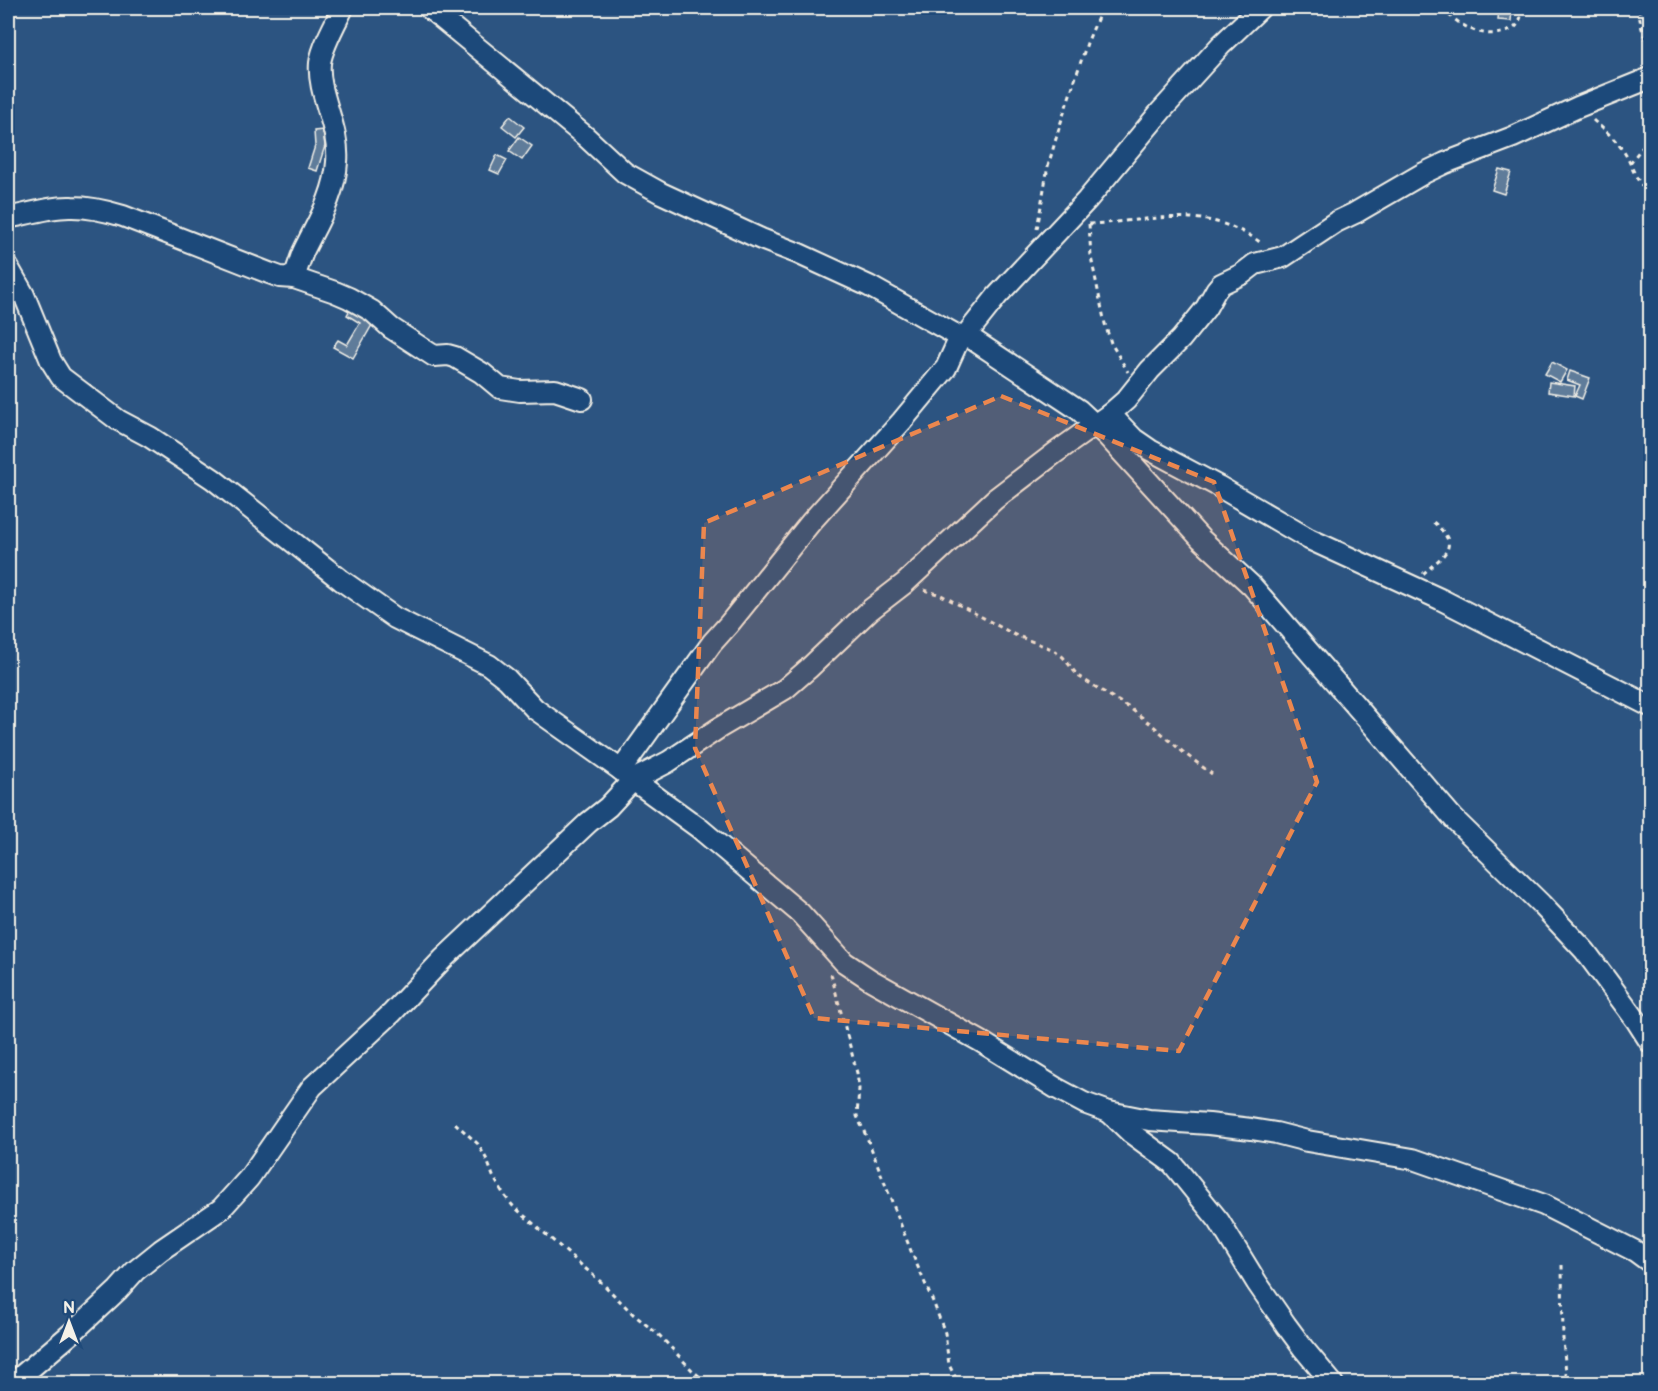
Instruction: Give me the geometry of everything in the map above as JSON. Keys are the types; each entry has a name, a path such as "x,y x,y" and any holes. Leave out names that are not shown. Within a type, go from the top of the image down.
{"street":[{"path":"294,278 302,255 327,206 338,164 337,143 320,79 320,61 343,8"},
{"path":"429,8 585,136 625,173 661,193 869,286 963,336 1079,410 1103,419 1150,450 1218,486 1309,539 1411,585 1650,706"},
{"path":"12,1383 74,1332 135,1271 161,1250 221,1209 249,1178 312,1087 392,1013 443,959 589,822 608,807 712,643 811,522 902,421 946,368 963,336 997,296 1087,200 1161,111 1221,45 1260,8"},
{"path":"627,775 668,762 719,728 785,689 870,610 905,583 995,499 1103,419 1135,390 1150,370 1195,323 1221,284 1242,274 1255,264 1290,254 1336,222 1374,203 1424,173 1650,78"},
{"path":"8,218 72,206 107,211 268,273 294,278 349,298 372,311 391,328 434,356 455,357 482,373 500,388 520,391 555,390 582,399"},
{"path":"8,267 24,295 51,361 61,377 117,420 150,437 213,479 341,580 395,618 489,665 507,679 535,709 699,828 800,913 844,962 871,981 980,1041 1056,1088 1084,1103 1108,1112 1149,1120 1251,1129 1413,1159 1544,1205 1635,1251 1650,1262"},
{"path":"1103,419 1107,436 1201,539 1252,586 1454,819 1541,903 1585,951 1650,1042"},
{"path":"1108,1112 1131,1133 1172,1163 1219,1221 1257,1283 1303,1348 1333,1383"}],"path":[{"path":"1036,231 1048,166 1060,125 1087,43 1102,8"},
{"path":"1442,8 1450,17 1479,33 1496,34 1509,31 1517,26 1524,8"},
{"path":"1639,8 1650,53"},
{"path":"1578,107 1618,143 1640,183 1650,192"},
{"path":"1630,164 1650,140"},
{"path":"1135,390 1128,372 1111,343 1105,324 1091,257 1089,224 1172,218 1208,219 1246,233 1260,242 1274,260"},
{"path":"1411,585 1448,547 1447,536 1432,521"},
{"path":"905,583 941,595 1015,635 1052,649 1063,657 1078,676 1151,723 1184,753 1212,774"},
{"path":"830,970 857,1073 859,1089 857,1116 934,1304 945,1333 949,1365 959,1383"},
{"path":"455,1123 478,1144 504,1195 513,1206 601,1282 708,1383"},
{"path":"1562,1265 1563,1340 1567,1383"}],"highlighted area":[{"path":"1001,396 1214,482 1317,782 1179,1051 814,1018 695,748 704,523"}],"building":[{"path":"1499,8 1512,8 1511,21 1498,20"},
{"path":"510,116 524,127 516,137 502,126"},
{"path":"323,130 325,146 317,171 308,168 315,146 314,131"},
{"path":"519,137 532,146 522,160 509,151"},
{"path":"497,155 507,160 499,174 490,170"},
{"path":"1499,169 1511,172 1504,194 1492,190"},
{"path":"353,304 376,318 353,358 333,347 338,340 347,345 360,323 347,315"},
{"path":"1552,362 1567,370 1560,382 1545,374"},
{"path":"1570,371 1590,378 1582,399 1575,396 1580,385 1567,380"},
{"path":"1549,382 1575,386 1574,396 1548,392"}]}
